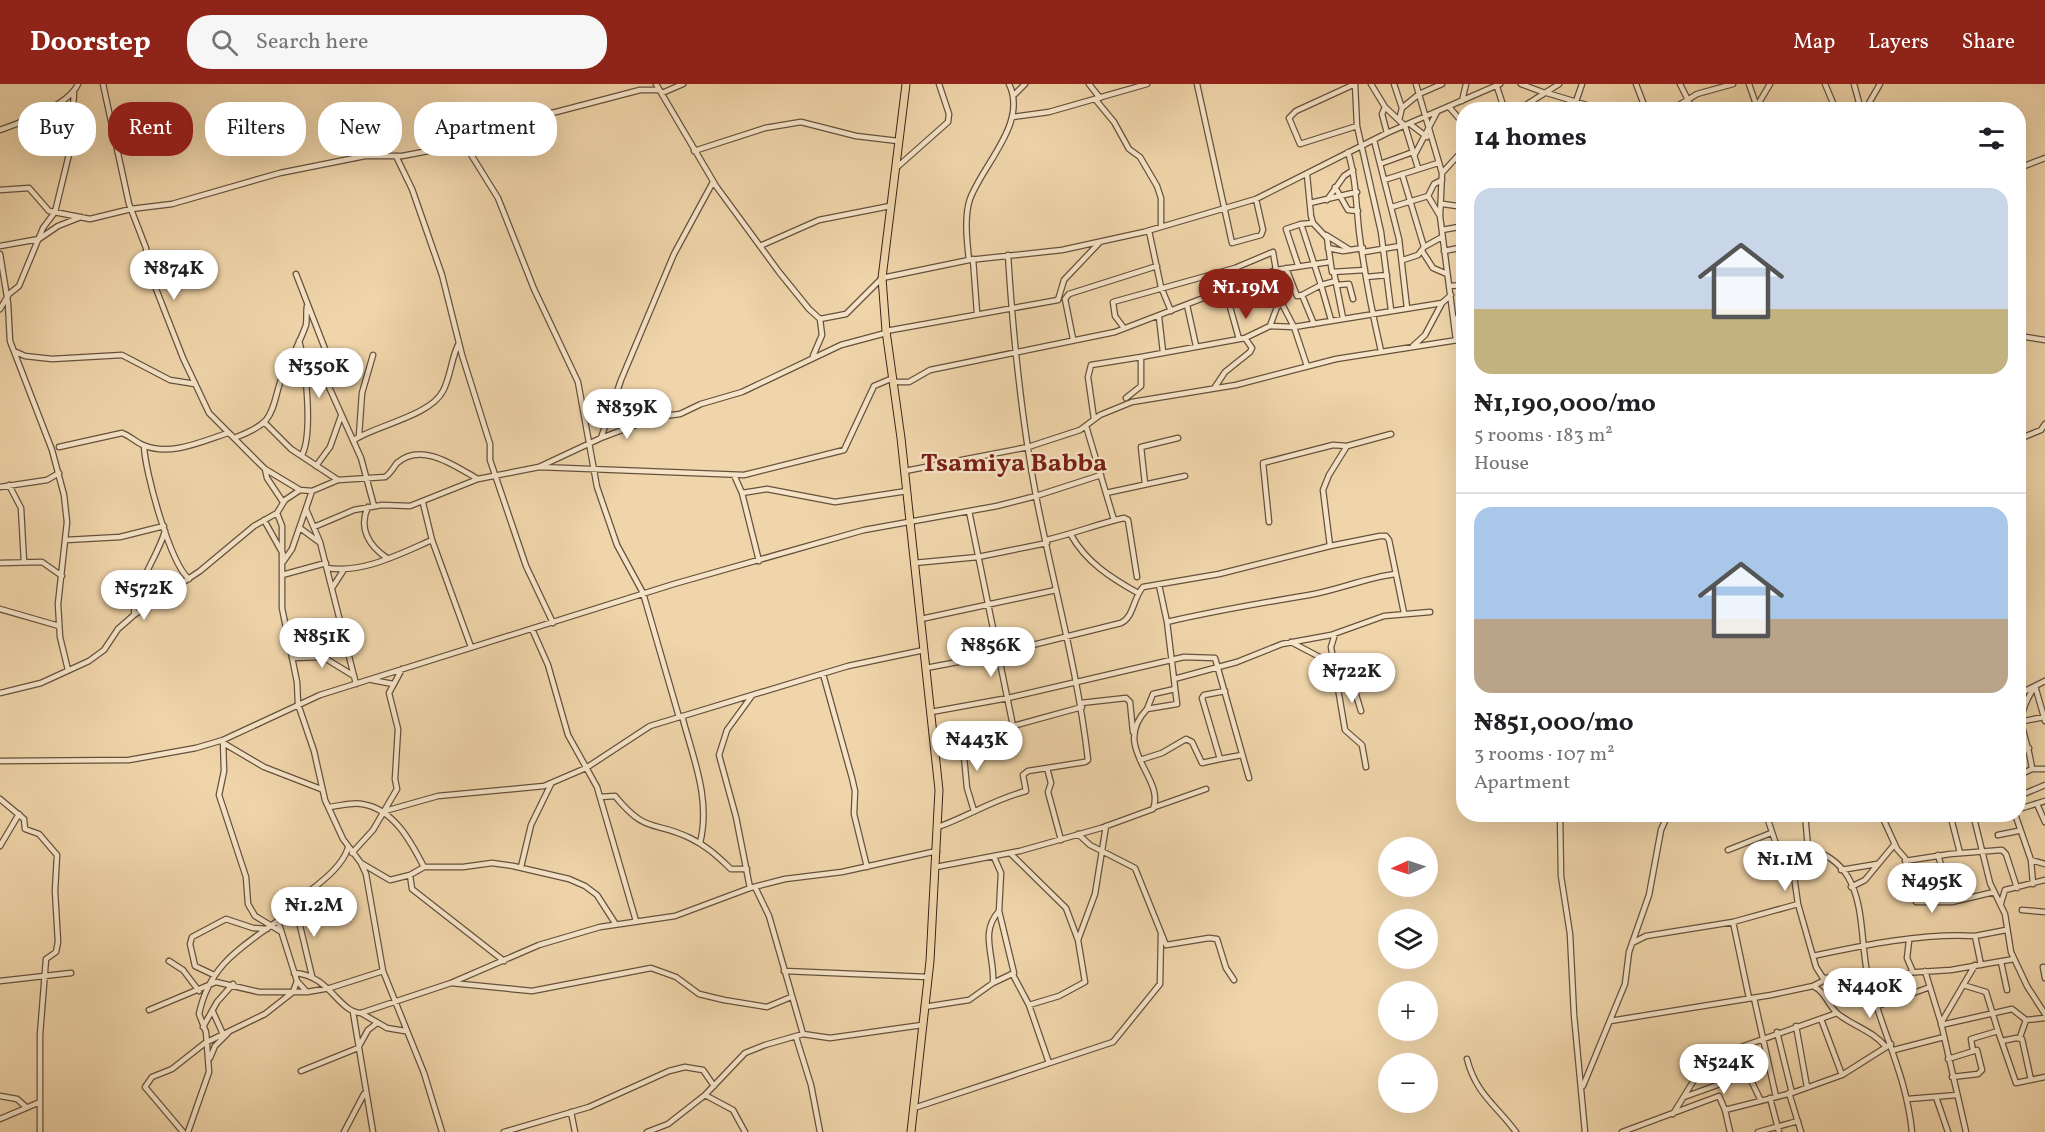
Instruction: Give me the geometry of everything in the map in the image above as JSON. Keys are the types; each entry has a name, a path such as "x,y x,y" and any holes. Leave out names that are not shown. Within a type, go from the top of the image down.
{"main road":[{"path":"906,84 882,278 886,332 911,521 939,790 928,977 911,1132"}],"street":[{"path":"0,309 19,286 39,239 55,212 71,146 74,92 78,84"},
{"path":"103,84 131,209 146,248 150,273 209,413 265,469 300,490 312,491 338,480 385,477 400,462 425,455 445,460 478,479"},
{"path":"656,84 713,182 808,309 820,319 822,335 813,356"},
{"path":"557,112 640,90 661,91 683,84"},
{"path":"895,169 948,122 949,114 939,84"},
{"path":"977,313 971,260 969,201 1012,117 1014,94 1009,84"},
{"path":"1014,94 1025,84"},
{"path":"1089,84 1129,148 1140,157 1157,186 1161,198 1161,227"},
{"path":"1012,117 1049,112 1147,84"},
{"path":"1197,84 1232,243 1261,235 1263,230 1256,199"},
{"path":"1357,126 1300,144 1289,118 1296,111 1354,84 1357,126 1383,249 1391,310"},
{"path":"1371,84 1385,107 1399,120 1427,137 1442,172 1443,204 1440,216 1456,327"},
{"path":"1394,84 1402,108 1399,120"},
{"path":"1416,84 1421,94 1429,129"},
{"path":"1421,94 1422,84"},
{"path":"1402,108 1421,94 1442,84"},
{"path":"1462,101 1466,84"},
{"path":"1462,101 1497,84 1501,102"},
{"path":"1521,84 1576,102 1582,84"},
{"path":"1531,102 1558,84"},
{"path":"1636,84 1643,102"},
{"path":"1680,84 1689,102"},
{"path":"1683,102 1734,84"},
{"path":"1749,84 1755,102"},
{"path":"1752,90 1754,84"},
{"path":"1760,102 1770,84"},
{"path":"1825,84 1833,102"},
{"path":"1854,84 1859,102"},
{"path":"1870,102 1880,84"},
{"path":"0,130 26,120 74,92"},
{"path":"1580,93 1585,102"},
{"path":"820,319 846,314 882,278 971,260 1062,250 1100,242 1149,231 1256,199 1387,133 1456,104"},
{"path":"1385,107 1382,114 1387,133"},
{"path":"1449,107 1456,115"},
{"path":"1380,164 1413,154 1427,137 1437,112"},
{"path":"694,151 765,128 801,122 856,136 898,141"},
{"path":"1407,125 1418,168"},
{"path":"1374,140 1403,260 1407,308"},
{"path":"1409,140 1421,143"},
{"path":"1348,152 1357,192 1366,277 1381,351"},
{"path":"0,190 29,188 49,211 98,219 131,209 192,199 219,188 365,156"},
{"path":"396,156 412,189 442,275 459,343 490,444 490,460 522,558 553,623"},
{"path":"472,156 498,198 534,289 578,382 600,497 617,545 643,593 699,775 704,816 700,843"},
{"path":"1442,172 1456,157"},
{"path":"2026,165 2045,158"},
{"path":"1371,186 1438,163"},
{"path":"1327,200 1344,176 1353,170"},
{"path":"1402,174 1423,249 1433,268 1447,274"},
{"path":"1307,175 1313,223 1326,235 1350,250"},
{"path":"1392,207 1428,196 1434,184 1442,180"},
{"path":"601,438 621,380 674,254 713,182"},
{"path":"1335,187 1342,195 1348,210 1358,211"},
{"path":"1310,203 1357,192"},
{"path":"1428,196 1440,216"},
{"path":"1443,204 1456,206"},
{"path":"760,246 819,220 890,206"},
{"path":"0,246 39,239 58,226 82,217"},
{"path":"1298,265 1286,229 1313,223"},
{"path":"1301,224 1331,320"},
{"path":"1442,230 1456,227"},
{"path":"1149,231 1161,287 1171,310"},
{"path":"1326,235 1329,262 1334,273 1343,318"},
{"path":"1403,260 1442,237"},
{"path":"314,527 354,510 423,503 430,496 478,479 539,467 601,438 657,417 680,414 701,404 741,392 794,369 813,356 886,332 977,313 1058,300 1064,280 1100,242"},
{"path":"1328,248 1363,250 1400,246"},
{"path":"1444,251 1456,249"},
{"path":"1124,328 1115,316 1113,302 1235,268 1273,252 1276,270"},
{"path":"0,255 10,341 59,473 68,522 58,598 59,626 69,670"},
{"path":"938,827 997,799 1026,791 1023,775 1034,770 1088,760 1082,705 1065,636 1028,447 1011,308 1008,255"},
{"path":"539,467 595,471 673,471 744,475 844,450 873,386 894,380 909,382 925,371 1124,328 1159,317 1171,310 1276,270 1329,262"},
{"path":"1073,339 1065,299 1069,294 1156,266"},
{"path":"1286,268 1297,296 1321,285 1336,283 1349,284 1353,299"},
{"path":"1334,273 1365,270"},
{"path":"296,274 327,354 329,387 341,415 356,438 368,479 371,507 364,528 372,545 387,558"},
{"path":"1267,275 1294,327 1307,366"},
{"path":"1366,277 1387,275"},
{"path":"1450,286 1456,286"},
{"path":"1302,295 1314,324"},
{"path":"1413,346 1425,335 1442,303 1450,295"},
{"path":"234,438 264,422 269,415 282,376 290,365 294,348 306,321 307,303"},
{"path":"1270,326 1277,308 1282,303"},
{"path":"1094,420 1088,377 1091,365 1242,338 1270,326 1294,327 1442,303"},
{"path":"1187,305 1196,346"},
{"path":"1215,387 1225,372 1252,348 1242,338 1230,307"},
{"path":"1159,317 1163,352"},
{"path":"2026,337 2045,340"},
{"path":"299,341 307,400 306,441 302,454"},
{"path":"904,471 1028,447 1080,430 1094,420 1132,402 1262,379 1307,366 1381,351 1456,341"},
{"path":"356,438 413,414 442,392 452,356 459,343"},
{"path":"16,352 26,356 51,359 122,355 170,380 195,384"},
{"path":"356,438 362,393 373,355"},
{"path":"1126,398 1142,386 1141,357"},
{"path":"316,466 330,447 341,415"},
{"path":"264,422 291,449 302,454 338,480"},
{"path":"2026,436 2041,430 2045,424"},
{"path":"1086,426 1114,520"},
{"path":"59,447 111,434 122,434 144,446 164,448 199,444 228,433"},
{"path":"1269,522 1263,464 1333,445 1347,446 1391,434"},
{"path":"1145,484 1141,447 1178,438"},
{"path":"144,446 149,476 175,562 189,579"},
{"path":"1330,546 1323,489 1329,474 1347,446"},
{"path":"265,469 267,478 283,502"},
{"path":"0,487 47,480 59,473"},
{"path":"734,475 742,493 759,561"},
{"path":"0,761 139,759 224,742 298,704 643,593 864,530 1036,496 1101,475"},
{"path":"1106,493 1185,476"},
{"path":"9,485 21,508 24,562"},
{"path":"742,493 767,489 835,502 907,491"},
{"path":"0,693 41,683 89,661 104,650 118,629 134,615 189,579 264,520 277,513 283,502 300,490"},
{"path":"283,562 292,549 312,491"},
{"path":"423,503 432,540 471,648"},
{"path":"306,509 327,565 356,684"},
{"path":"969,511 1013,726"},
{"path":"277,513 282,526 282,608 299,692 298,704 314,751 321,789 348,848 361,863 389,880 410,875 424,867 463,867 492,863 521,867 569,879 593,890 608,908 615,923"},
{"path":"264,520 283,554"},
{"path":"914,563 978,557 1046,542 1095,524 1128,520 1137,577"},
{"path":"66,540 120,537 165,528"},
{"path":"134,615 138,593 156,557 165,528"},
{"path":"300,528 320,542"},
{"path":"1071,534 1086,555 1104,573 1138,593"},
{"path":"926,668 997,653 1127,620 1138,593 1143,587 1219,574 1330,546 1386,536 1392,549 1404,613"},
{"path":"282,575 327,565 343,571 387,558 432,540"},
{"path":"0,563 42,562 62,576"},
{"path":"332,588 343,571"},
{"path":"1167,622 1259,602 1310,595 1374,577 1395,574"},
{"path":"1147,709 1178,704 1167,622 1159,585"},
{"path":"921,619 1056,590"},
{"path":"0,609 59,626"},
{"path":"1174,679 1238,662 1290,641 1335,634 1376,618 1404,613 1430,612"},
{"path":"532,629 548,665 568,735 600,797 636,921"},
{"path":"1335,634 1331,647 1345,730 1362,745 1366,767"},
{"path":"1290,641 1333,664"},
{"path":"384,813 423,798 551,784 586,768 650,726 823,674 924,650"},
{"path":"931,712 1008,698 1195,655 1209,656 1215,658 1218,667 1249,778"},
{"path":"292,658 323,657 354,676"},
{"path":"1338,683 1353,685 1383,674 1380,662"},
{"path":"297,981 293,992 265,1014 215,1037 205,1043 172,1069 152,1077 145,1085 147,1093 160,1102 186,1132 208,1077 209,1060 205,1043 204,1030 199,1014 204,998 226,959 278,921 322,882 346,856 353,853 384,813 397,789 395,779 398,729 389,698 393,684 402,669"},
{"path":"823,674 855,791 854,814 867,867"},
{"path":"370,679 393,684"},
{"path":"2026,690 2045,681"},
{"path":"1353,685 1361,711"},
{"path":"2026,721 2044,719 2035,686"},
{"path":"2026,701 2035,686"},
{"path":"1133,732 1153,694 1175,689"},
{"path":"1220,759 1202,698 1204,695 1225,691"},
{"path":"751,696 727,730 719,755 752,887 769,916 791,997 804,1034"},
{"path":"933,740 1013,726 1082,705 1126,698 1130,702 1133,732 1140,760 1153,791 1155,807"},
{"path":"962,736 967,788 974,811"},
{"path":"2026,739 2032,769"},
{"path":"1140,760 1162,753 1186,740 1192,742 1202,763 1242,755"},
{"path":"224,742 264,767 321,789"},
{"path":"224,742 219,798 246,877 249,908 268,927 280,931"},
{"path":"1047,768 1051,783 1048,792 1061,840"},
{"path":"2026,772 2032,769 2045,769"},
{"path":"521,867 531,825 551,784"},
{"path":"2026,793 2045,785"},
{"path":"936,867 1011,854 1061,840 1151,811 1155,807 1206,789"},
{"path":"600,797 615,796 628,812 645,825 690,837 716,854 731,869 747,869"},
{"path":"0,799 24,819 25,829 39,834 57,855 55,891 58,942 56,952 46,959 39,1035 40,1132"},
{"path":"2026,807 2045,801"},
{"path":"329,807 362,803 384,813 403,830 424,867"},
{"path":"2037,804 2045,822"},
{"path":"0,846 19,814"},
{"path":"1560,822 1561,876 1570,934 1574,1015 1586,1132"},
{"path":"1583,1086 1624,984 1631,943 1649,896 1660,830 1664,822"},
{"path":"1768,822 1771,833 1791,870 1816,966 1823,978 1827,979"},
{"path":"1791,870 1809,860 1806,822"},
{"path":"1884,822 1894,845 1905,861 1916,902 1952,902 1994,892"},
{"path":"1952,822 1960,853"},
{"path":"1975,822 1994,892 2001,903 2014,959 2045,1016 2026,1020"},
{"path":"2016,822 2031,860 2033,884"},
{"path":"1078,940 1095,894 1106,826"},
{"path":"1998,835 2018,831"},
{"path":"1728,850 1771,833"},
{"path":"1078,834 1102,851 1135,868 1161,934 1169,947 1209,938 1217,939 1226,968 1234,980"},
{"path":"1851,887 1865,880 1894,845"},
{"path":"346,856 348,848"},
{"path":"1808,849 1825,852 1841,870 1851,887 1856,901 1868,974 1888,1046"},
{"path":"353,1012 361,1013 396,1003 451,983 539,945 615,923 675,916 752,887 785,879 867,867 937,850"},
{"path":"1905,861 1938,855 2004,851 2017,888"},
{"path":"1011,854 1066,908 1078,940 1085,979 1083,984 1059,996 1029,1005"},
{"path":"1938,855 1952,902"},
{"path":"994,857 1000,873 999,911 1013,975 1029,1005 1049,1063"},
{"path":"2031,860 2045,864"},
{"path":"361,863 369,887 383,971 405,1031 424,1073 442,1132"},
{"path":"1841,870 1879,864"},
{"path":"410,875 412,889 504,961"},
{"path":"2001,903 2005,890 2045,880"},
{"path":"1631,943 1646,936 1733,922 1798,904"},
{"path":"295,905 312,975"},
{"path":"2022,910 2045,912"},
{"path":"993,983 994,970 987,932 990,921 999,911"},
{"path":"268,927 253,928 226,919 192,937 190,944 195,966 213,981 259,992 307,992 330,988 383,971"},
{"path":"278,921 297,981 307,992"},
{"path":"1733,922 1762,1038 1779,1132"},
{"path":"1813,956 1941,935 1976,936 2006,930"},
{"path":"914,1108 1107,1046 1122,1033 1160,984 1161,934"},
{"path":"1941,1024 1963,985 1978,965 1976,936"},
{"path":"1909,941 1907,958 1913,972"},
{"path":"1610,1021 1751,998 1813,986 1827,979 1925,971 2014,959"},
{"path":"170,961 183,970 204,998"},
{"path":"2001,962 2007,990"},
{"path":"1807,970 1816,966"},
{"path":"451,983 532,991 651,968 680,980 699,994 724,1000 767,1007 791,997"},
{"path":"2043,968 2045,978"},
{"path":"784,971 928,977"},
{"path":"1925,971 1941,1024 1966,1132"},
{"path":"0,981 71,972"},
{"path":"294,973 312,975 330,988 353,1012 373,1132"},
{"path":"924,1007 969,1000 993,983 1013,975"},
{"path":"149,1010 199,990 213,981"},
{"path":"204,1030 217,1002 233,984"},
{"path":"1963,985 1986,992 2016,1083 2045,1077"},
{"path":"1813,986 1821,990 1837,1013 1878,1037 1894,1050 1908,1099 1912,1132"},
{"path":"1878,1006 1930,987"},
{"path":"1941,1024 2012,1009 2026,1020"},
{"path":"213,1012 226,1033"},
{"path":"361,1013 377,1023 405,1031"},
{"path":"1673,1114 1707,1059 1837,1013"},
{"path":"1821,1019 1842,1075"},
{"path":"2026,1020 2020,1037 2031,1080"},
{"path":"301,1071 358,1048 368,1030 377,1023"},
{"path":"647,1132 668,1124 705,1095 745,1053 804,1034 831,1038 922,1025"},
{"path":"1796,1026 1808,1087"},
{"path":"204,1030 215,1037"},
{"path":"1973,1051 1971,1039 1998,1031"},
{"path":"1778,1032 1790,1093 1801,1132"},
{"path":"209,1060 215,1046 226,1033"},
{"path":"796,1037 811,1085 820,1132"},
{"path":"1894,1050 1944,1037"},
{"path":"2002,1041 2020,1037"},
{"path":"1725,1110 1790,1093 1842,1075 1888,1046"},
{"path":"1948,1059 1977,1050 1981,1073 1952,1077"},
{"path":"1467,1059 1480,1092 1516,1132"},
{"path":"504,1132 609,1099 651,1078 685,1067 703,1070 714,1086"},
{"path":"1684,1097 1750,1074 1760,1099"},
{"path":"344,1132 365,1091"},
{"path":"1695,1093 1699,1105"},
{"path":"705,1095 733,1110 745,1132"},
{"path":"1908,1099 1957,1095"},
{"path":"0,1096 17,1099 25,1106"},
{"path":"1622,1132 1719,1096 1730,1132"},
{"path":"1936,1097 1948,1132"},
{"path":"0,1118 25,1106 40,1102"},
{"path":"571,1112 575,1132"},
{"path":"1759,1132 1798,1122"}],"district":[{"name":"Tsamiya Babba","path":"1014,464"}]}
